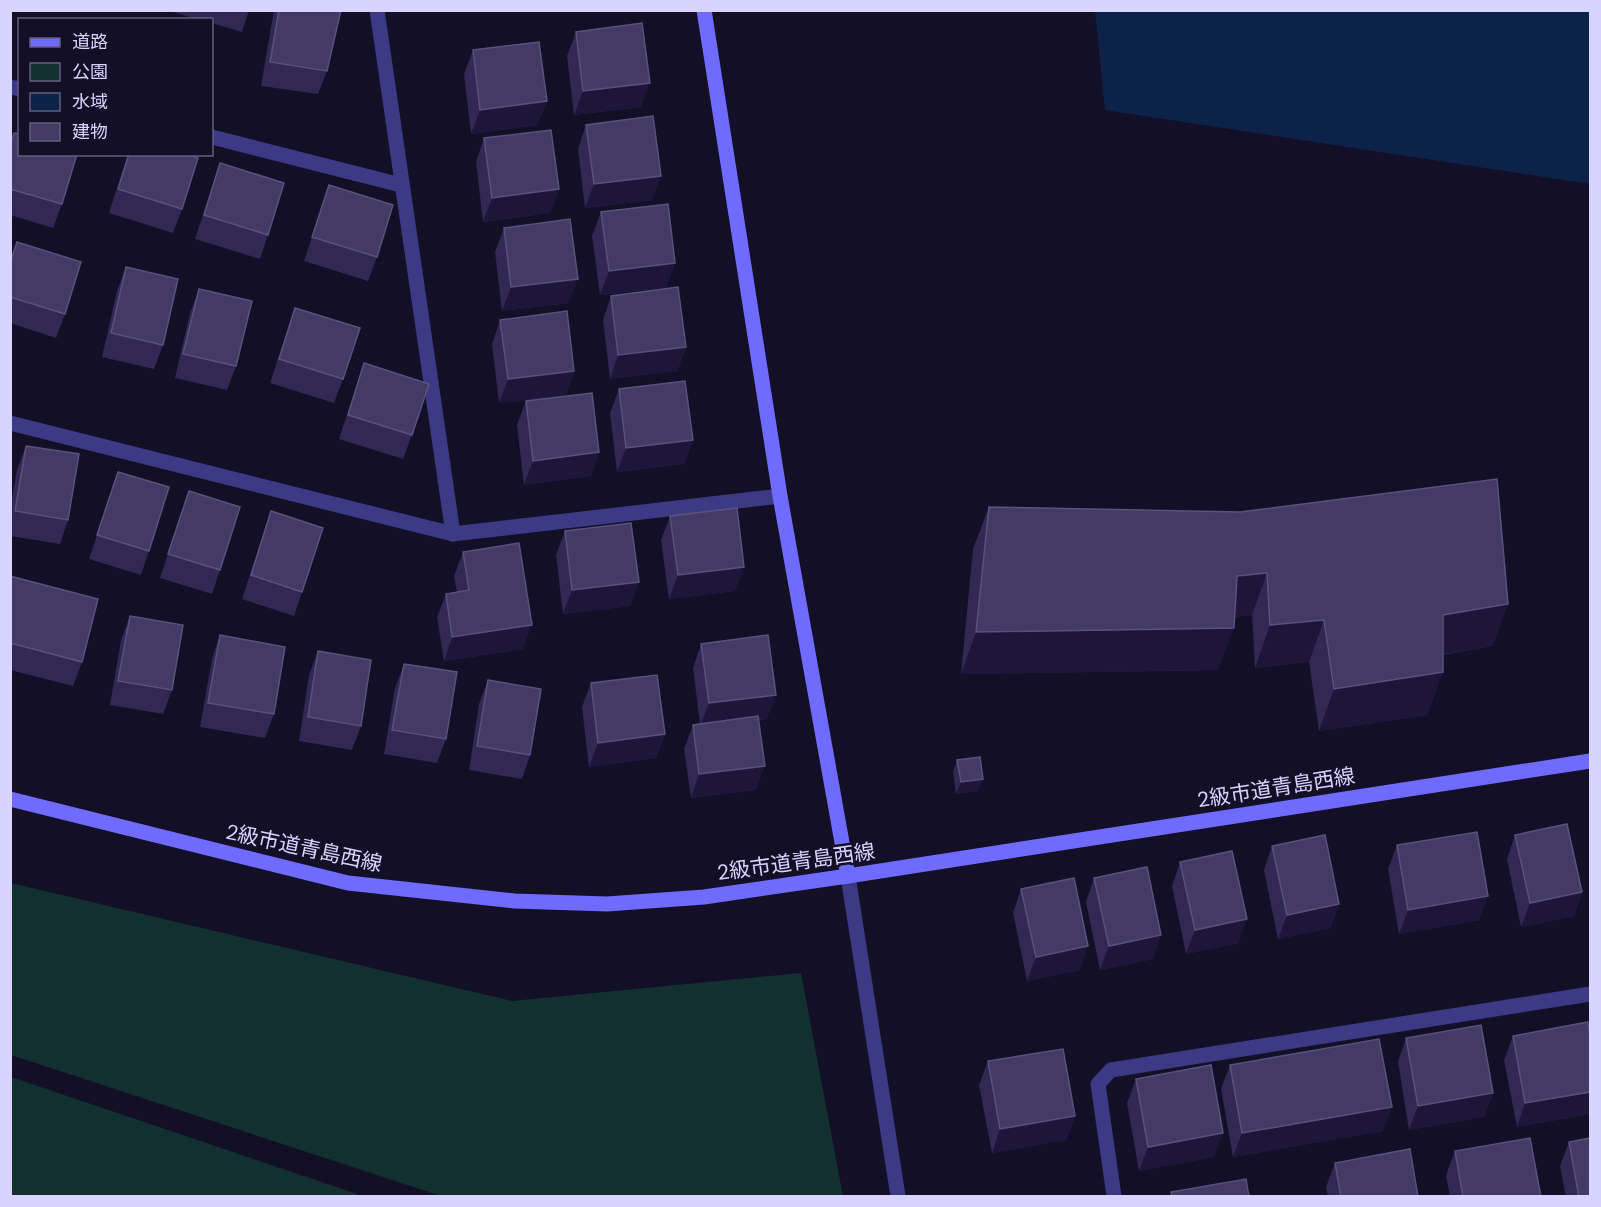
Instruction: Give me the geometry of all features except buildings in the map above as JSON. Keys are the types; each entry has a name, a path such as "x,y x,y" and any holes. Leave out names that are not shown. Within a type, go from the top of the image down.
{"street":[{"path":"377,10 453,534"},
{"path":"704,10 780,496 848,876 898,1197"},
{"path":"213,137 402,185"},
{"path":"10,423 453,534 780,496"},
{"name":"2級市道青島西線","path":"10,799 348,883 514,901 607,904 704,897 1590,761"},
{"path":"1114,1197 1098,1084 1110,1070 1590,994"}],"green space":[{"path":"11,883 512,1001 801,973 843,1196 441,1196 11,1055"},
{"path":"11,1077 363,1196 11,1196"}],"water":[{"path":"1095,11 1590,11 1590,184 1105,110"}]}
